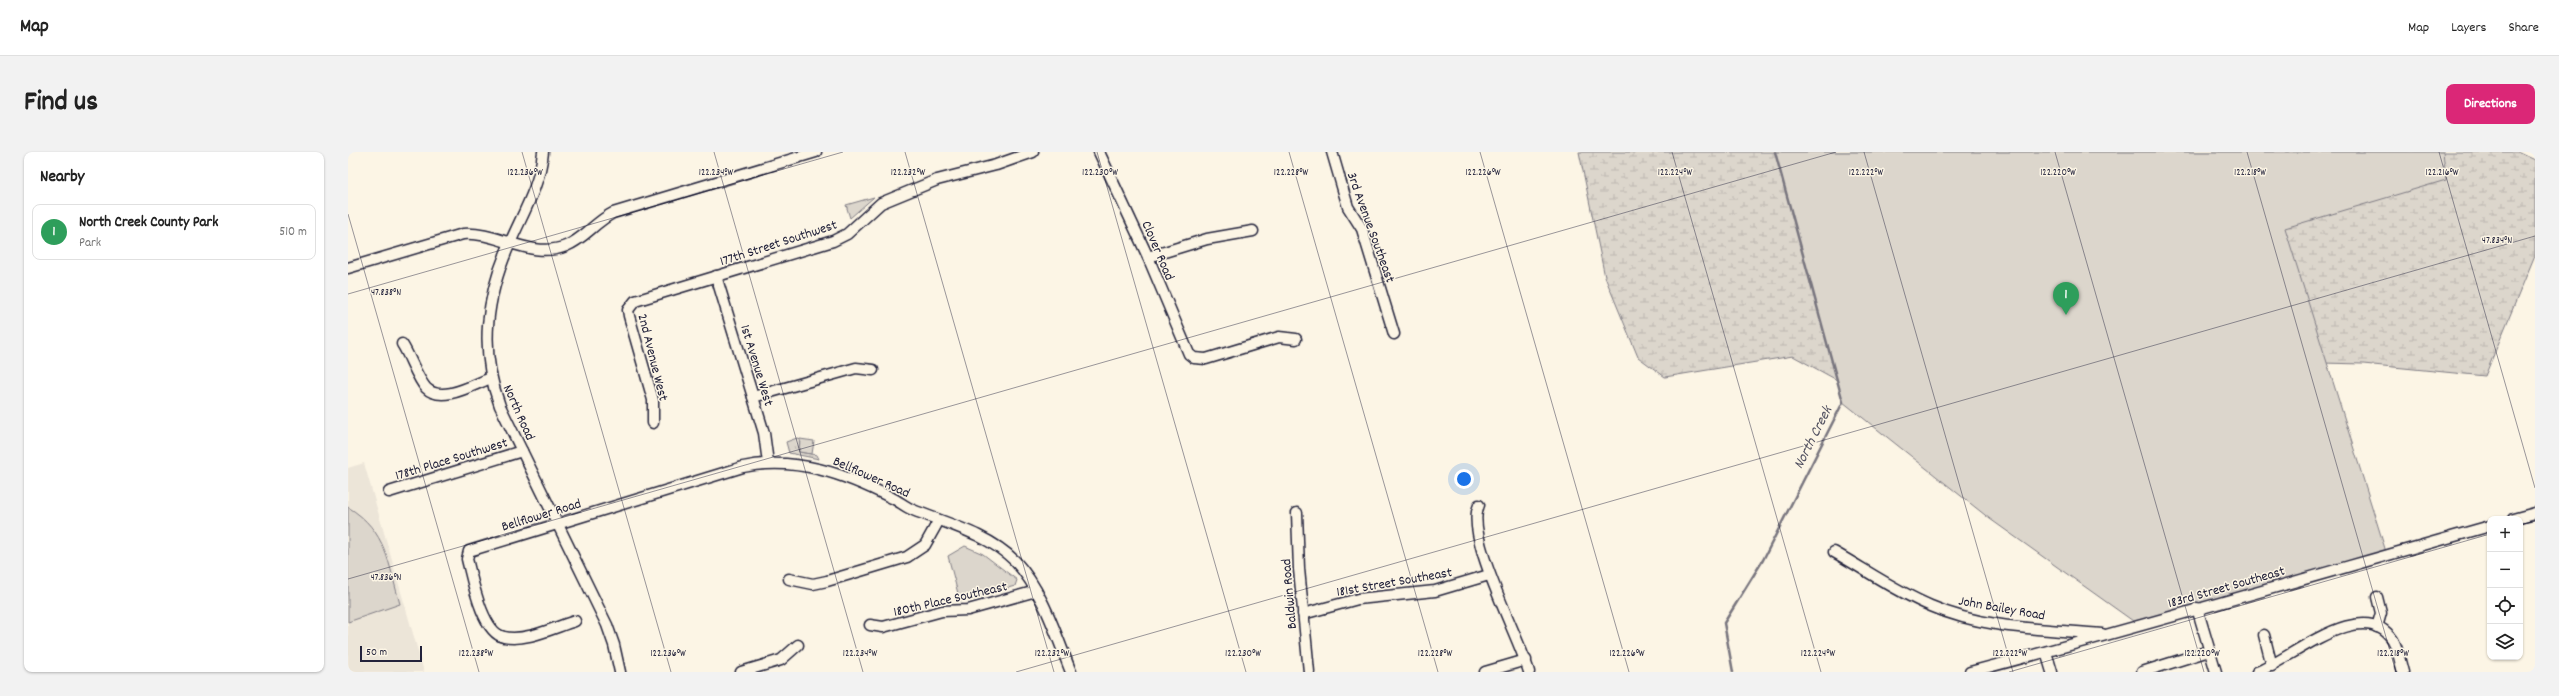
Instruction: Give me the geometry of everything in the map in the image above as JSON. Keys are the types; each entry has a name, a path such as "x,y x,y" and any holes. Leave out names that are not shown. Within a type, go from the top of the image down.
{"street":[{"name":"North Road","path":"543,152 534,190 495,281 488,307 486,338 491,378 500,406 607,625 614,645 620,672"},
{"path":"348,268 463,234 481,235 542,250 559,249 575,242 604,218 613,213 816,152"},
{"name":"177th Street Southwest","path":"635,301 834,241 847,234 881,203 937,180 996,165 1032,152"},
{"name":"Clover Road","path":"1099,152 1148,257 1185,349 1194,358 1206,359 1278,337 1296,339"},
{"name":"3rd Avenue Southeast","path":"1332,152 1348,207 1362,229 1394,334"},
{"path":"1148,257 1207,239 1253,231"},
{"name":"1st Avenue West","path":"716,276 764,433 768,463"},
{"name":"2nd Avenue West","path":"635,301 628,310 653,400 653,423"},
{"path":"402,344 427,388 441,394 454,392 491,378"},
{"path":"753,397 856,368 873,370"},
{"name":"178th Place Southwest","path":"390,492 522,451"},
{"name":"Bellflower Road","path":"575,621 522,637 508,638 498,635 488,623 482,612 467,560 469,551 743,467 768,463 803,465 831,472 994,543 1016,563 1036,591 1069,672"},
{"path":"1479,505 1476,522 1489,575 1526,660 1529,672"},
{"name":"Baldwin Road","path":"1297,513 1309,672"},
{"path":"2523,516 2535,513"},
{"path":"789,579 813,584 907,557 925,545 939,520"},
{"name":"183rd Street Southeast","path":"1970,672 2108,635 2197,608 2487,527"},
{"name":"John Bailey Road","path":"1834,552 1930,606 1964,618 2034,628 2108,635"},
{"name":"181st Street Southeast","path":"1304,614 1358,599 1436,591 1489,575"},
{"name":"180th Place Southeast","path":"870,625 883,627 942,611 968,610 1036,591"},
{"path":"2374,626 2380,613 2377,597"},
{"path":"2197,608 2216,672"},
{"path":"2257,672 2272,666 2316,639 2338,629 2352,625 2374,626 2385,631 2394,641 2404,672"},
{"path":"2264,635 2272,666"},
{"path":"741,672 780,660 798,646"},
{"path":"2142,672 2166,669 2209,650"},
{"path":"2046,652 2052,672"},
{"path":"1485,672 1526,660"}],"shaded area":[{"path":"364,463 424,672 348,672 348,468"}],"green space":[{"path":"1579,152 2518,152 2535,160 2535,255 2485,376 2363,364 2238,361 1890,409 1793,356 1665,377 1638,357 1605,277"},
{"path":"1775,152 2443,152 2446,180 2285,228 2387,555 2140,626 1990,519 1843,402"},
{"path":"874,197 850,218 846,205"},
{"path":"797,438 800,439 799,452 817,455 819,459 789,453 786,442"},
{"path":"800,439 814,441 812,454 799,452"},
{"path":"348,507 361,516 378,537 389,562 400,604 348,622"},
{"path":"965,546 983,554 1017,580 1015,586 960,601 948,556"}],"waterway":[{"name":"North Creek","path":"1733,672 1724,623 1763,560 1843,402 1775,152"}],"place":[{"name":"North Creek County Park","path":"2066,315"}]}
